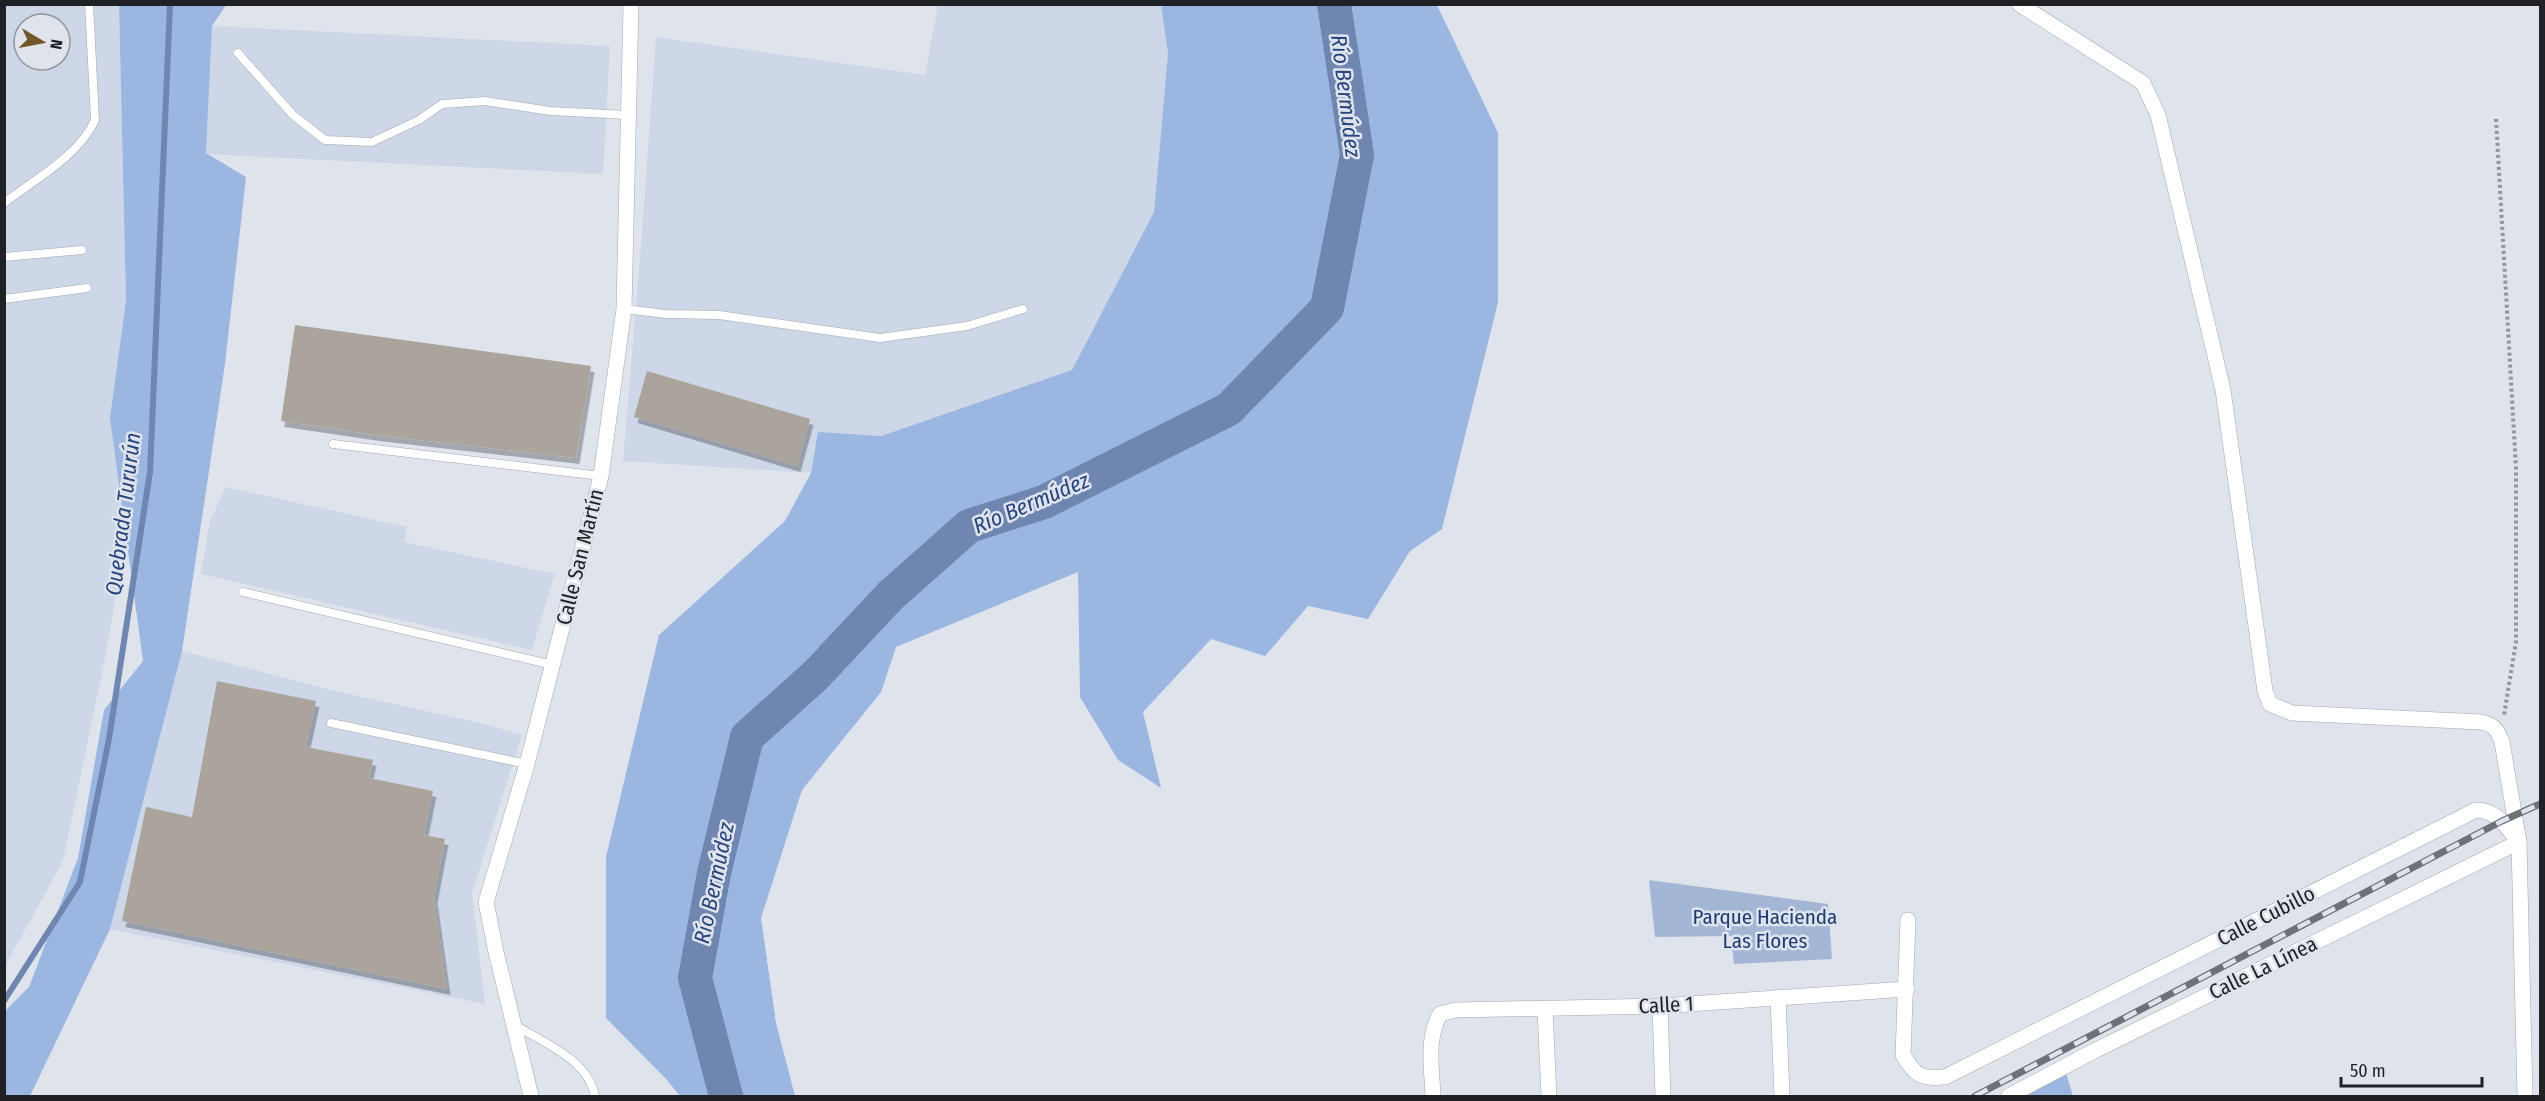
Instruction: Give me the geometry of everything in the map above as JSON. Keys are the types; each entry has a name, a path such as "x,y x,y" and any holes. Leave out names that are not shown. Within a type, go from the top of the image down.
{"street":[{"name":"Calle San Martín","path":"531,1096 512,1023 486,902 527,764 601,476 624,309 631,4"},
{"path":"2019,4 2143,83 2157,115 2223,390 2265,691 2270,704 2292,714 2481,722 2496,728 2502,742 2519,842 2525,1096"},
{"name":"Calle Cubillo","path":"1908,920 1903,1055 1912,1071 1928,1078 1945,1077 2476,810 2486,810 2496,816 2519,842"},
{"name":"Calle La Línea","path":"2009,1096 2094,1051 2519,842"},
{"name":"Calle 1","path":"1433,1096 1431,1047 1433,1027 1440,1014 1455,1010 1660,1006 1906,989"},
{"path":"1778,997 1782,1096"},
{"path":"1660,1006 1663,1096"},
{"path":"1545,1010 1549,1096"}],"lane":[{"path":"4,203 74,150 90,131 95,120 89,4"},
{"path":"238,53 292,114 325,140 372,142 419,120 442,104 485,101 550,111 627,115"},
{"path":"4,257 82,250"},
{"path":"4,299 87,288"},
{"path":"624,309 666,314 719,315 880,338 967,326 1023,309"},
{"path":"333,444 601,476"},
{"path":"243,592 553,665"},
{"path":"331,723 527,764"},
{"path":"512,1023 572,1059 584,1071 596,1096"}],"path":[{"path":"2496,119 2516,468 2516,642 2504,715 2496,728"}],"shaded area":[{"path":"5,5 119,5 129,432 119,578 63,861 5,966"},
{"path":"119,5 226,5 212,26 206,153 246,177 225,364 182,651 110,929 30,1096 5,1096 5,1011 29,987 78,858 104,710 143,661 110,418 126,301"},
{"path":"938,5 1161,5 1168,53 1154,212 1072,370 881,436 819,433 811,473 623,461 656,37 925,75"},
{"path":"1161,5 1437,5 1498,133 1498,302 1442,529 1410,551 1368,619 1308,606 1265,656 1211,639 1143,712 1161,788 1118,760 1080,697 1078,572 896,647 881,692 802,790 761,918 776,1023 795,1096 680,1096 606,1018 606,857 659,635 785,521 811,473 818,432 881,436 1072,370 1154,212 1168,53"},
{"path":"212,26 610,46 603,174 206,154"},
{"path":"226,487 407,527 404,542 555,574 532,650 201,574 210,521"},
{"path":"182,651 331,690 480,723 522,735 472,893 485,1004 110,929"},
{"path":"2066,1073 2073,1096 2022,1096"}],"green space":[{"name":"Parque Hacienda Las Flores","path":"1649,880 1828,904 1832,959 1734,964 1731,936 1655,937"}],"building":[{"path":"295,325 591,366 576,458 376,435 281,421"},
{"path":"647,371 810,419 797,466 634,417"},
{"path":"217,681 316,701 306,747 373,760 369,778 433,791 424,835 445,839 434,897 447,989 122,921 146,807 192,817"}],"waterway":[{"name":"Quebrada Tururún","path":"4,1001 80,882 109,739 150,472 170,4"},
{"name":"Río Bermúdez","path":"726,1096 695,978 714,873 747,737 816,675 890,596 969,526 1044,502 1229,409 1327,308 1357,155 1334,4"}],"railway":[{"path":"1975,1096 2502,821 2540,804"}]}
